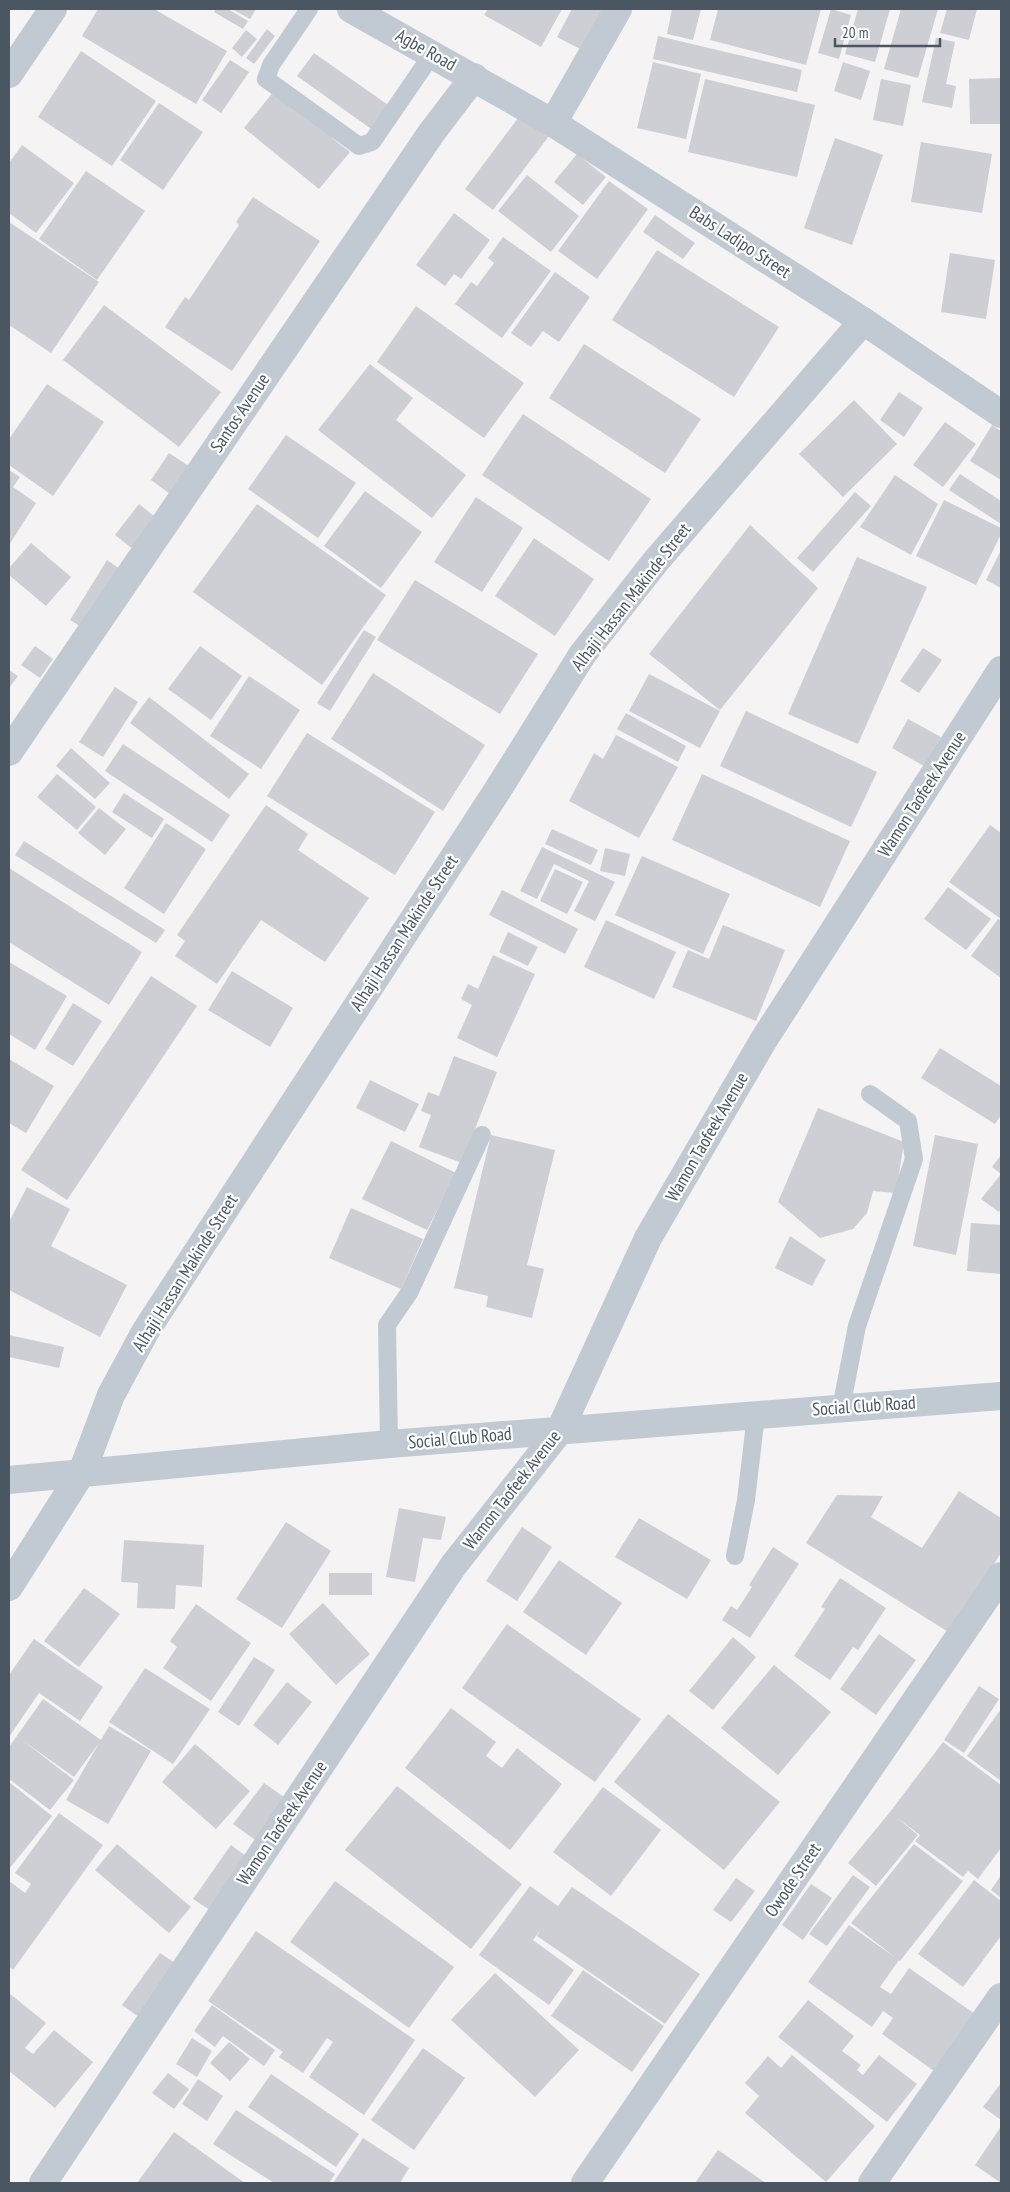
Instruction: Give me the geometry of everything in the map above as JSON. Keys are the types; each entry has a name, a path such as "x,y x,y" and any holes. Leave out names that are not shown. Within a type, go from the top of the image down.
{"street":[{"path":"9,74 53,9"},
{"name":"Agbe Road","path":"351,9 474,77"},
{"path":"554,122 618,9"},
{"name":"Babs Ladipo Street","path":"474,77 554,122 863,321 1001,414"},
{"name":"Santos Avenue","path":"9,752 426,140 474,77"},
{"name":"Alhaji Hassan Makinde Street","path":"9,1587 82,1472 111,1395 145,1332 497,791 582,655 656,561 863,321"},
{"name":"Wamon Taofeek Avenue","path":"43,2183 453,1566 560,1430 648,1238 763,1041 1001,670"},
{"name":"Social Club Road","path":"9,1480 389,1444 1001,1396"},
{"name":"Owode Street","path":"585,2183 1001,1576"},
{"path":"872,2183 1001,1998"}],"lane":[{"path":"309,9 271,65 266,79 359,146 372,142 433,53"},
{"path":"841,1408 857,1326 914,1159 908,1121 870,1094"},
{"path":"389,1444 387,1325 410,1293 482,1135"},
{"path":"735,1556 746,1500 756,1414"}],"building":[{"path":"98,9 154,9 227,51 196,104 82,36"},
{"path":"216,9 228,9 248,21 243,29 214,12"},
{"path":"232,9 256,9 250,19"},
{"path":"488,9 562,9 541,47 484,15"},
{"path":"572,9 609,9 586,52 557,37"},
{"path":"672,9 701,9 693,40 667,34"},
{"path":"718,9 821,9 806,65 710,40"},
{"path":"831,9 851,15 839,59 818,53"},
{"path":"858,9 890,9 875,62 845,54"},
{"path":"901,9 938,9 918,78 884,69"},
{"path":"947,9 977,9 969,40 940,33"},
{"path":"267,29 275,36 254,64 246,58"},
{"path":"246,30 257,39 242,57 232,48"},
{"path":"658,36 802,70 797,92 653,59"},
{"path":"936,38 955,42 946,84 956,86 952,108 922,102"},
{"path":"81,51 156,101 112,166 38,117"},
{"path":"314,53 391,107 374,131 297,76"},
{"path":"230,60 249,72 221,113 202,100"},
{"path":"653,62 701,74 686,139 637,128"},
{"path":"843,62 870,71 861,100 834,91"},
{"path":"1001,78 1001,124 970,124 969,79"},
{"path":"705,79 815,105 797,177 688,152"},
{"path":"881,79 911,85 903,126 873,120"},
{"path":"274,91 335,133 332,138 350,152 319,189 244,128"},
{"path":"159,103 203,132 163,190 120,160"},
{"path":"521,114 549,136 493,210 465,189"},
{"path":"835,138 883,155 852,245 804,228"},
{"path":"921,142 992,154 982,213 911,202"},
{"path":"22,145 74,183 36,233 9,213 9,163"},
{"path":"577,154 606,177 583,205 554,182"},
{"path":"86,171 145,211 97,280 39,239"},
{"path":"527,175 579,216 551,252 498,211"},
{"path":"609,181 648,209 597,279 558,251"},
{"path":"253,197 320,241 232,371 165,327 185,297 189,300 239,225 236,222"},
{"path":"454,213 490,240 461,279 454,274 445,286 416,265"},
{"path":"655,215 695,243 683,259 643,232"},
{"path":"9,222 99,282 51,353 9,325"},
{"path":"503,237 551,271 502,338 455,304 471,282 477,286 494,263 488,258"},
{"path":"657,250 779,327 734,397 612,320"},
{"path":"950,253 995,260 986,319 941,312"},
{"path":"555,272 590,297 559,342 543,331 531,347 511,333"},
{"path":"104,305 221,392 179,447 63,360"},
{"path":"416,306 524,383 484,438 377,362"},
{"path":"584,344 701,419 665,473 549,398"},
{"path":"370,364 413,398 396,420 466,475 432,518 318,430"},
{"path":"47,384 104,422 53,496 9,465 9,439"},
{"path":"899,392 923,408 904,437 880,420"},
{"path":"854,400 897,444 843,497 799,454"},
{"path":"523,414 651,499 609,561 482,475"},
{"path":"945,422 976,444 943,487 913,465"},
{"path":"992,425 1001,431 1001,480 970,461"},
{"path":"286,435 356,483 318,538 248,489"},
{"path":"169,453 189,466 170,494 151,480"},
{"path":"9,470 20,477 13,487 36,503 9,545"},
{"path":"960,474 1001,501 1001,524 949,490"},
{"path":"895,475 938,504 911,555 860,527"},
{"path":"365,491 422,532 381,588 324,546"},
{"path":"855,492 871,506 813,572 797,558"},
{"path":"476,497 523,528 482,592 434,562"},
{"path":"944,500 1001,528 1001,534 976,585 916,556"},
{"path":"139,504 159,520 134,550 115,535"},
{"path":"257,504 386,595 322,685 193,592"},
{"path":"750,525 818,588 720,710 649,654"},
{"path":"534,538 594,579 555,636 495,596"},
{"path":"31,543 71,577 46,606 9,575 9,568"},
{"path":"1001,550 1001,588 986,580"},
{"path":"857,557 927,587 858,744 788,714"},
{"path":"107,560 120,569 83,628 70,620"},
{"path":"415,580 538,654 500,714 377,640"},
{"path":"364,630 376,637 330,711 317,703"},
{"path":"35,646 53,659 40,678 21,665"},
{"path":"200,646 242,676 211,720 168,689"},
{"path":"923,648 942,660 919,693 900,681"},
{"path":"9,670 18,676 9,688"},
{"path":"373,673 485,745 443,811 331,739"},
{"path":"649,674 720,711 700,748 629,711"},
{"path":"249,676 300,710 261,769 210,736"},
{"path":"115,687 138,702 103,757 79,742"},
{"path":"149,697 249,774 229,799 130,723"},
{"path":"746,711 877,772 851,827 720,766"},
{"path":"626,713 686,746 678,762 617,729"},
{"path":"908,719 941,737 924,766 892,748"},
{"path":"307,733 435,812 395,875 267,796"},
{"path":"616,735 678,767 639,838 569,801 594,753 603,759"},
{"path":"123,744 230,815 212,842 105,771"},
{"path":"71,748 110,783 95,799 56,766"},
{"path":"57,774 96,807 77,830 37,797"},
{"path":"702,774 850,841 820,907 672,840"},
{"path":"124,793 164,819 152,838 112,812"},
{"path":"266,805 308,834 298,850 369,898 325,962 261,920 217,984 175,956 185,941 177,935"},
{"path":"99,808 126,829 105,855 78,833"},
{"path":"166,823 206,849 164,914 124,888"},
{"path":"990,825 1001,833 1001,919 949,882"},
{"path":"552,829 598,850 591,865 545,844"},
{"path":"24,841 165,930 156,943 15,855"},
{"path":"542,847 615,882 595,921 574,911 589,881 554,864 537,899 520,891"},
{"path":"605,848 630,854 625,876 600,871"},
{"path":"642,856 730,894 703,954 615,915"},
{"path":"9,868 142,952 109,1005 9,942"},
{"path":"555,869 583,882 567,914 540,901"},
{"path":"948,887 991,919 966,950 924,919"},
{"path":"502,890 578,929 565,954 489,915"},
{"path":"998,919 1001,921 1001,978 971,956"},
{"path":"606,920 676,952 654,999 584,967"},
{"path":"723,925 785,950 756,1021 672,987 688,950 709,959"},
{"path":"508,932 538,947 528,966 499,952"},
{"path":"493,955 535,974 497,1057 457,1038 472,1005 461,999 468,984 478,989"},
{"path":"9,962 67,996 35,1050 9,1034"},
{"path":"232,971 293,1008 270,1047 208,1010"},
{"path":"151,976 197,1006 67,1200 21,1170"},
{"path":"73,1003 102,1021 73,1066 45,1049"},
{"path":"940,1048 1001,1086 1001,1115 995,1124 921,1078"},
{"path":"454,1056 497,1072 462,1163 419,1147 431,1115 421,1111 428,1092 439,1096"},
{"path":"9,1059 54,1086 26,1133 9,1123"},
{"path":"370,1080 419,1104 405,1132 356,1108"},
{"path":"818,1108 904,1142 896,1193 873,1191 867,1213 853,1229 820,1238 778,1202"},
{"path":"491,1135 555,1150 527,1265 544,1269 532,1318 486,1307 488,1296 454,1288"},
{"path":"935,1135 978,1144 956,1255 913,1246"},
{"path":"391,1141 456,1173 427,1230 362,1199"},
{"path":"1001,1155 1001,1174 992,1167"},
{"path":"1001,1174 1001,1209 999,1212 981,1199"},
{"path":"27,1187 70,1209 51,1246 127,1285 100,1337 9,1290 9,1222"},
{"path":"351,1208 423,1239 401,1289 329,1258"},
{"path":"971,1223 1001,1225 1001,1274 967,1271"},
{"path":"790,1236 826,1260 812,1286 775,1268"},
{"path":"9,1335 64,1347 59,1368 9,1357"},
{"path":"959,1491 1001,1518 1001,1553 950,1633 806,1543 837,1495 883,1496 871,1517 922,1548"},
{"path":"399,1508 446,1517 441,1540 423,1538 415,1582 386,1577"},
{"path":"639,1518 711,1560 687,1599 615,1557"},
{"path":"286,1522 331,1551 282,1628 236,1599"},
{"path":"522,1527 552,1547 517,1601 486,1581"},
{"path":"124,1540 204,1545 202,1587 176,1585 175,1609 137,1608 138,1583 121,1582"},
{"path":"773,1547 799,1564 750,1638 722,1620 731,1606 737,1610 752,1587 749,1585"},
{"path":"559,1560 622,1603 586,1655 523,1612"},
{"path":"329,1573 372,1573 372,1595 329,1595"},
{"path":"840,1578 886,1608 858,1650 853,1647 830,1680 794,1656 825,1609 821,1607"},
{"path":"84,1588 120,1614 79,1667 44,1641"},
{"path":"323,1603 370,1654 336,1685 289,1634"},
{"path":"196,1604 251,1643 211,1701 163,1668 177,1647 170,1641"},
{"path":"507,1624 641,1719 595,1782 462,1688"},
{"path":"879,1634 916,1660 876,1715 840,1689"},
{"path":"733,1637 756,1657 713,1710 689,1691"},
{"path":"34,1639 103,1687 80,1721 39,1693 9,1737 9,1675"},
{"path":"254,1657 275,1670 239,1726 218,1712"},
{"path":"774,1665 831,1712 778,1775 721,1728"},
{"path":"145,1668 210,1709 173,1764 109,1722"},
{"path":"287,1682 312,1702 278,1745 253,1725"},
{"path":"979,1686 999,1699 964,1753 944,1740"},
{"path":"43,1699 101,1740 109,1726 151,1751 108,1824 66,1800 99,1743 74,1777 22,1740 74,1780 50,1810 9,1779 9,1747"},
{"path":"451,1708 496,1742 486,1756 502,1768 517,1748 562,1784 510,1850 405,1768"},
{"path":"1001,1709 1001,1781 967,1756"},
{"path":"668,1714 780,1802 724,1870 614,1782"},
{"path":"943,1742 1001,1785 1001,1848 978,1879 968,1871 963,1877 915,1841 920,1835 896,1817 918,1835 876,1886 848,1863 890,1812"},
{"path":"195,1744 250,1791 216,1829 162,1782"},
{"path":"9,1782 52,1816 9,1869"},
{"path":"264,1783 291,1802 261,1844 233,1824"},
{"path":"397,1786 522,1884 471,1949 345,1850"},
{"path":"603,1787 661,1830 611,1896 553,1852"},
{"path":"59,1813 103,1845 13,1970 9,1966 9,1881 25,1893 31,1884 15,1873"},
{"path":"117,1844 191,1907 169,1933 95,1870"},
{"path":"914,1844 963,1881 900,1961 851,1923"},
{"path":"231,1845 250,1859 213,1912 193,1899"},
{"path":"853,1875 870,1887 827,1946 809,1934"},
{"path":"1001,1875 1001,1898 991,1890"},
{"path":"736,1878 755,1891 731,1922 713,1910"},
{"path":"974,1880 1001,1901 1001,1936 963,1987 918,1954"},
{"path":"335,1881 454,1967 409,2028 290,1942"},
{"path":"811,1884 832,1898 803,1940 782,1925"},
{"path":"530,1886 558,1906 572,1887 700,1974 665,2024 537,1936 541,1929 533,1940 574,1970 549,2005 479,1955"},
{"path":"849,1925 899,1960 880,1987 891,1994 909,1968 975,2014 934,2071 882,2034 893,2018 883,2011 872,2027 808,1982"},
{"path":"256,1931 415,2040 364,2115 309,2077 333,2042 327,2038 303,2073 279,2057 283,2052 208,2001"},
{"path":"160,1953 184,1969 146,2022 122,2005"},
{"path":"583,1970 664,2026 632,2072 551,2016"},
{"path":"495,1973 579,2050 535,2097 451,2020"},
{"path":"9,1993 46,2023 25,2048 33,2054 54,2030 93,2062 55,2108 9,2071"},
{"path":"808,2000 854,2036 842,2051 861,2065 857,2070 863,2075 879,2055 917,2084 887,2122 778,2037"},
{"path":"212,2005 275,2050 264,2066 223,2036 215,2047 194,2031"},
{"path":"192,2038 212,2051 197,2077 176,2064"},
{"path":"229,2042 250,2059 230,2081 210,2063"},
{"path":"423,2048 465,2078 414,2150 371,2120"},
{"path":"792,2055 875,2126 826,2182 745,2113 759,2096 745,2083 768,2056 781,2068"},
{"path":"168,2073 189,2089 174,2109 152,2093"},
{"path":"271,2074 359,2134 336,2167 248,2107"},
{"path":"198,2079 223,2096 207,2121 182,2104"},
{"path":"1001,2083 1001,2120 983,2107"},
{"path":"236,2110 335,2174 329,2183 274,2183 213,2144"},
{"path":"1001,2129 1001,2183 975,2165"},
{"path":"174,2132 245,2183 137,2183"},
{"path":"363,2138 409,2168 400,2183 333,2183"},
{"path":"718,2150 766,2183 695,2183"}]}
